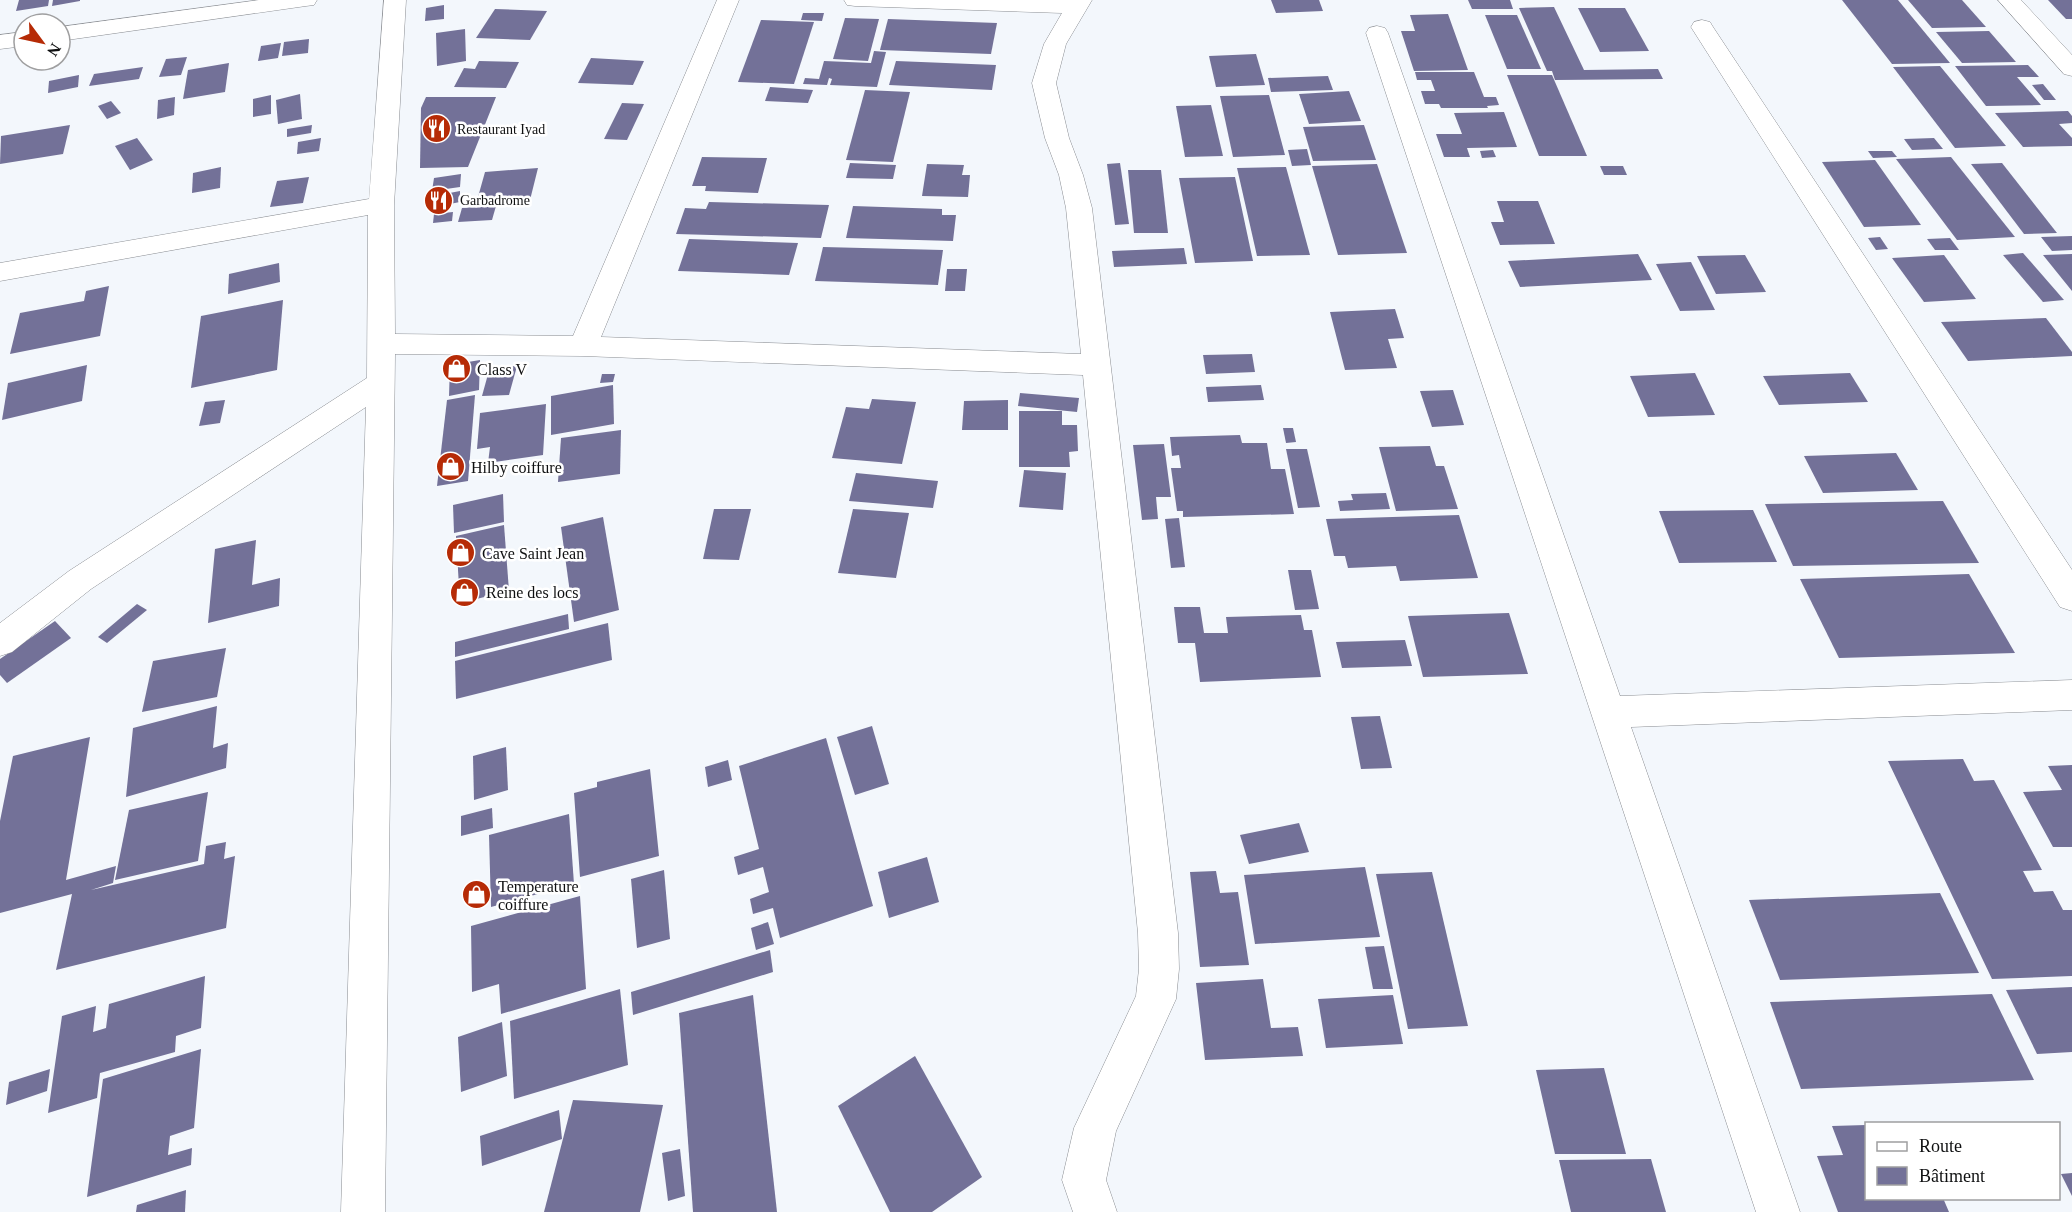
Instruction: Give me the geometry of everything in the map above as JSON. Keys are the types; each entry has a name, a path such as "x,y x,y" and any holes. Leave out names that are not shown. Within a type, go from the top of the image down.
{"street":[{"path":"72,32 306,0"},
{"path":"363,1212 381,383 381,205 395,0"},
{"path":"583,346 728,0"},
{"path":"855,0 1079,4 1055,44 1044,83 1057,138 1071,175 1078,208 1158,933 1159,969 1156,999 1095,1128 1084,1180 1095,1212"},
{"path":"2009,0 2072,69"},
{"path":"1702,27 2072,597"},
{"path":"1377,33 1778,1212"},
{"path":"0,272 381,205"},
{"path":"380,344 583,346 1095,365"},
{"path":"0,642 80,579 381,383"},
{"path":"1608,712 2072,695"}],"building":[{"path":"19,0 49,0 48,6 16,11"},
{"path":"53,0 80,0 80,1 52,6"},
{"path":"1271,0 1319,0 1323,11 1276,13"},
{"path":"1468,0 1510,0 1513,9 1472,9"},
{"path":"1842,0 1898,0 1950,63 1892,64"},
{"path":"1908,0 1962,0 1986,27 1932,28"},
{"path":"2048,0 2072,0 2072,19 2066,19"},
{"path":"444,5 444,19 425,21 426,8"},
{"path":"1554,7 1584,70 1658,69 1663,79 1555,80 1552,71 1547,71 1519,8"},
{"path":"1578,8 1625,8 1649,51 1600,52"},
{"path":"495,9 547,11 530,40 476,38"},
{"path":"803,13 824,13 822,21 801,20"},
{"path":"1448,14 1468,70 1414,71 1401,31 1415,31 1410,15"},
{"path":"1485,15 1517,15 1541,69 1507,69"},
{"path":"845,18 879,19 868,61 833,59"},
{"path":"888,19 997,23 991,54 880,50"},
{"path":"761,20 814,22 794,84 738,82"},
{"path":"465,29 466,61 437,66 436,33"},
{"path":"1989,31 2016,62 1962,63 1936,32"},
{"path":"309,39 308,53 282,56 284,42"},
{"path":"281,43 278,58 258,61 261,46"},
{"path":"874,51 886,52 877,87 830,85 832,79 829,78 827,85 803,84 805,78 819,79 824,61 871,63"},
{"path":"1256,54 1265,85 1216,87 1209,56"},
{"path":"187,57 181,75 159,77 166,59"},
{"path":"591,58 644,61 633,85 578,83"},
{"path":"479,61 519,62 506,88 454,87 464,68 475,69"},
{"path":"896,61 996,65 992,90 889,85"},
{"path":"229,63 225,92 183,99 188,70"},
{"path":"2028,65 2039,77 2017,77 2041,105 1986,106 1955,66"},
{"path":"1940,66 2006,146 1955,148 1893,67"},
{"path":"143,67 139,79 89,86 94,74"},
{"path":"1415,72 1474,72 1484,97 1496,97 1499,105 1487,106 1488,108 1441,108 1439,104 1425,104 1421,91 1435,91 1431,80 1417,80"},
{"path":"79,75 78,87 48,93 49,81"},
{"path":"1507,75 1552,75 1587,156 1539,156"},
{"path":"1328,76 1333,90 1271,92 1268,78"},
{"path":"2043,84 2056,100 2044,100 2032,85"},
{"path":"770,87 813,90 808,103 765,101"},
{"path":"865,90 910,92 893,162 846,160"},
{"path":"1349,91 1361,121 1309,124 1299,94"},
{"path":"300,94 302,119 278,124 276,100"},
{"path":"271,95 271,114 253,117 253,99"},
{"path":"1269,95 1285,155 1233,157 1220,96"},
{"path":"175,97 174,115 157,119 158,100"},
{"path":"426,97 496,97 468,167 420,168 421,108"},
{"path":"111,101 121,113 107,119 98,106"},
{"path":"622,103 644,104 627,140 604,139"},
{"path":"1211,105 1223,156 1185,157 1176,106"},
{"path":"2068,111 2072,116 2072,123 2059,124 2072,138 2072,146 2023,147 1995,113"},
{"path":"1504,112 1517,147 1467,148 1470,157 1444,157 1436,134 1462,134 1454,113"},
{"path":"70,125 63,154 0,164 1,136"},
{"path":"312,125 311,133 287,137 287,129"},
{"path":"1364,125 1376,160 1313,161 1303,127"},
{"path":"137,138 153,160 130,170 115,146"},
{"path":"321,138 319,151 297,154 298,142"},
{"path":"1934,138 1943,149 1912,150 1904,139"},
{"path":"1307,149 1311,165 1292,166 1288,150"},
{"path":"1493,150 1496,157 1482,158 1480,151"},
{"path":"1868,151 1892,151 1897,157 1873,158"},
{"path":"702,157 767,158 758,193 705,191 706,186 692,186"},
{"path":"1951,157 2015,237 1957,240 1896,159"},
{"path":"1875,160 1921,225 1864,227 1822,162"},
{"path":"850,163 896,165 893,179 846,178"},
{"path":"1120,163 1129,224 1115,225 1107,164"},
{"path":"2002,163 2057,233 2024,234 1971,164"},
{"path":"927,164 964,165 962,175 970,175 968,197 922,196"},
{"path":"1377,164 1407,253 1338,255 1312,166"},
{"path":"1600,166 1623,166 1627,175 1604,175"},
{"path":"221,167 220,188 192,193 193,173"},
{"path":"1286,167 1310,255 1257,256 1237,168"},
{"path":"538,168 530,200 476,204 485,172"},
{"path":"1128,170 1161,170 1168,233 1134,233"},
{"path":"461,174 460,187 432,191 434,178"},
{"path":"309,177 303,203 270,207 277,181"},
{"path":"1235,177 1253,261 1195,263 1179,178"},
{"path":"460,191 460,202 434,207 434,196"},
{"path":"1497,201 1538,201 1555,244 1500,245 1491,222 1504,222"},
{"path":"709,202 829,205 821,238 676,234 685,208 706,209"},
{"path":"496,206 492,220 458,222 462,208"},
{"path":"853,206 942,209 942,215 956,215 953,241 846,238"},
{"path":"453,212 452,221 433,223 434,214"},
{"path":"2072,236 2072,250 2052,251 2041,237"},
{"path":"1880,237 1888,249 1876,250 1868,238"},
{"path":"1950,238 1959,250 1935,250 1927,239"},
{"path":"689,239 798,243 789,275 678,271"},
{"path":"823,247 943,250 938,285 815,281"},
{"path":"1184,248 1187,264 1114,267 1112,251"},
{"path":"2023,253 2064,300 2043,302 2003,255"},
{"path":"1638,254 1652,280 1520,287 1508,261"},
{"path":"2072,254 2072,291 2043,255"},
{"path":"1745,255 1766,292 1716,294 1697,256"},
{"path":"1944,255 1976,299 1924,302 1892,258"},
{"path":"1691,262 1715,310 1680,311 1656,264"},
{"path":"279,263 280,282 228,294 229,274"},
{"path":"947,269 967,269 965,291 945,291"},
{"path":"109,286 100,336 10,354 20,313 84,301 86,291"},
{"path":"283,300 277,370 191,388 201,316"},
{"path":"1395,309 1404,338 1388,339 1397,368 1345,370 1330,312"},
{"path":"2046,318 2072,352 2072,356 1968,361 1941,322"},
{"path":"1252,354 1255,372 1206,374 1203,355"},
{"path":"480,360 479,390 449,396 450,365"},
{"path":"87,365 82,401 2,420 8,383"},
{"path":"517,366 509,395 482,396 490,367"},
{"path":"1695,373 1715,415 1648,417 1630,376"},
{"path":"1850,373 1868,402 1779,405 1763,376"},
{"path":"602,374 615,374 613,382 600,383"},
{"path":"613,385 614,424 551,435 551,396"},
{"path":"1261,385 1264,400 1208,402 1206,387"},
{"path":"1453,390 1464,425 1432,427 1420,391"},
{"path":"1020,393 1079,398 1077,412 1018,406"},
{"path":"475,395 468,481 437,486 447,400"},
{"path":"872,399 916,402 902,464 832,458 846,407 869,409"},
{"path":"225,400 220,423 199,426 205,402"},
{"path":"1008,400 1008,430 962,430 964,401"},
{"path":"546,404 543,455 488,463 490,447 477,449 480,413"},
{"path":"1019,411 1062,411 1062,425 1077,425 1078,451 1069,452 1070,467 1019,467"},
{"path":"1283,428 1293,428 1296,442 1286,443"},
{"path":"621,430 620,474 558,482 561,438"},
{"path":"1240,435 1242,443 1267,443 1271,469 1285,469 1294,514 1183,517 1183,511 1177,511 1171,468 1181,468 1179,455 1172,456 1170,437"},
{"path":"1164,444 1171,497 1156,497 1158,519 1142,520 1133,445"},
{"path":"1430,446 1436,466 1444,466 1458,509 1396,511 1379,447"},
{"path":"1286,449 1307,449 1320,507 1298,508"},
{"path":"1896,453 1918,490 1823,493 1804,456"},
{"path":"1024,470 1066,473 1063,510 1019,507"},
{"path":"856,473 938,481 933,508 849,501"},
{"path":"1386,493 1390,509 1340,511 1338,501 1353,500 1351,494"},
{"path":"503,494 504,522 454,533 453,505"},
{"path":"1943,501 1979,563 1793,566 1765,504"},
{"path":"714,509 751,509 739,560 703,559"},
{"path":"853,509 909,513 896,578 838,573"},
{"path":"1753,510 1777,562 1679,563 1659,511"},
{"path":"1459,515 1478,578 1400,581 1396,566 1348,568 1345,556 1334,556 1326,519"},
{"path":"603,517 619,610 574,622 561,527"},
{"path":"1179,518 1185,567 1171,568 1165,519"},
{"path":"504,525 509,591 460,603 456,536"},
{"path":"256,540 252,585 280,578 279,606 208,623 215,549"},
{"path":"1288,570 1311,570 1319,609 1295,610"},
{"path":"1969,574 2015,653 1839,658 1800,579"},
{"path":"137,604 147,610 107,643 98,637"},
{"path":"1174,607 1200,607 1204,633 1228,633 1226,617 1301,615 1304,630 1312,630 1321,677 1200,682 1195,643 1178,643"},
{"path":"1509,613 1528,674 1423,677 1408,616"},
{"path":"568,614 569,629 455,657 455,642"},
{"path":"55,621 71,638 7,683 0,675 0,659"},
{"path":"608,623 612,660 456,699 455,661"},
{"path":"1405,640 1412,666 1342,668 1336,642"},
{"path":"226,648 217,697 142,712 153,661"},
{"path":"217,706 213,748 228,743 226,768 126,797 133,728"},
{"path":"1380,716 1392,768 1361,769 1351,717"},
{"path":"872,726 889,784 855,795 837,737"},
{"path":"90,737 66,880 116,866 113,883 91,890 204,864 206,846 226,842 224,859 235,856 226,928 56,970 72,894 0,913 0,821 13,756"},
{"path":"826,738 873,906 780,938 773,908 753,914 750,899 769,892 763,867 738,875 734,857 759,849 739,766"},
{"path":"506,747 508,790 474,800 473,756"},
{"path":"1963,759 1974,781 1994,780 2042,870 2023,871 2034,892 2053,891 2063,910 2072,910 2072,976 1992,979 1888,761"},
{"path":"728,760 732,780 708,787 705,767"},
{"path":"2072,765 2072,847 2053,847 2023,792 2062,790 2048,766"},
{"path":"650,769 659,856 580,877 574,793 597,787 597,782"},
{"path":"208,792 198,861 115,880 129,810"},
{"path":"492,808 493,828 461,836 461,816"},
{"path":"569,814 574,884 491,907 489,835"},
{"path":"1299,823 1309,852 1249,864 1240,835"},
{"path":"927,857 939,902 889,918 878,872"},
{"path":"1365,867 1380,937 1255,944 1244,875"},
{"path":"664,870 670,939 637,948 631,879"},
{"path":"1216,871 1220,893 1238,892 1249,965 1200,967 1190,872"},
{"path":"1432,872 1468,1026 1408,1029 1376,874"},
{"path":"1940,893 1979,973 1780,980 1749,900"},
{"path":"580,896 586,989 501,1014 499,984 472,992 471,926"},
{"path":"768,922 774,944 756,950 751,928"},
{"path":"1384,946 1393,989 1373,989 1365,947"},
{"path":"770,950 773,972 633,1015 631,992"},
{"path":"205,976 201,1028 176,1036 175,1052 100,1073 97,1098 48,1113 62,1016 96,1006 93,1032 106,1028 109,1004"},
{"path":"1263,979 1271,1028 1298,1027 1303,1056 1205,1060 1196,983"},
{"path":"2072,987 2072,1052 2037,1054 2006,990"},
{"path":"620,989 628,1065 514,1099 510,1021"},
{"path":"1992,994 2034,1080 1801,1089 1770,1002"},
{"path":"753,995 777,1212 693,1212 679,1013"},
{"path":"1393,995 1403,1044 1326,1048 1318,999"},
{"path":"502,1022 507,1076 461,1092 458,1037"},
{"path":"201,1049 194,1128 170,1136 168,1155 192,1148 191,1165 87,1197 103,1079"},
{"path":"915,1056 982,1177 932,1212 890,1212 838,1106"},
{"path":"1604,1068 1626,1154 1555,1154 1536,1070"},
{"path":"50,1069 47,1091 6,1105 9,1082"},
{"path":"573,1100 663,1105 640,1212 544,1212"},
{"path":"559,1110 562,1139 482,1166 480,1136"},
{"path":"1865,1125 1865,1200 1944,1200 1949,1212 1838,1212 1817,1156 1843,1155 1832,1126"},
{"path":"680,1149 685,1196 668,1201 662,1153"},
{"path":"1651,1159 1666,1212 1571,1212 1559,1160"},
{"path":"2072,1173 2072,1196 2061,1174"},
{"path":"186,1190 185,1212 136,1212 137,1205"}],"place":[{"name":"Restaurant Iyad","path":"436,129"},
{"name":"Garbadrome","path":"439,200"},
{"name":"Class V","path":"456,369"},
{"name":"Hilby coiffure","path":"450,467"},
{"name":"Cave Saint Jean","path":"461,553"},
{"name":"Reine des locs","path":"465,592"},
{"name":"Temperature coiffure","path":"477,895"}]}
